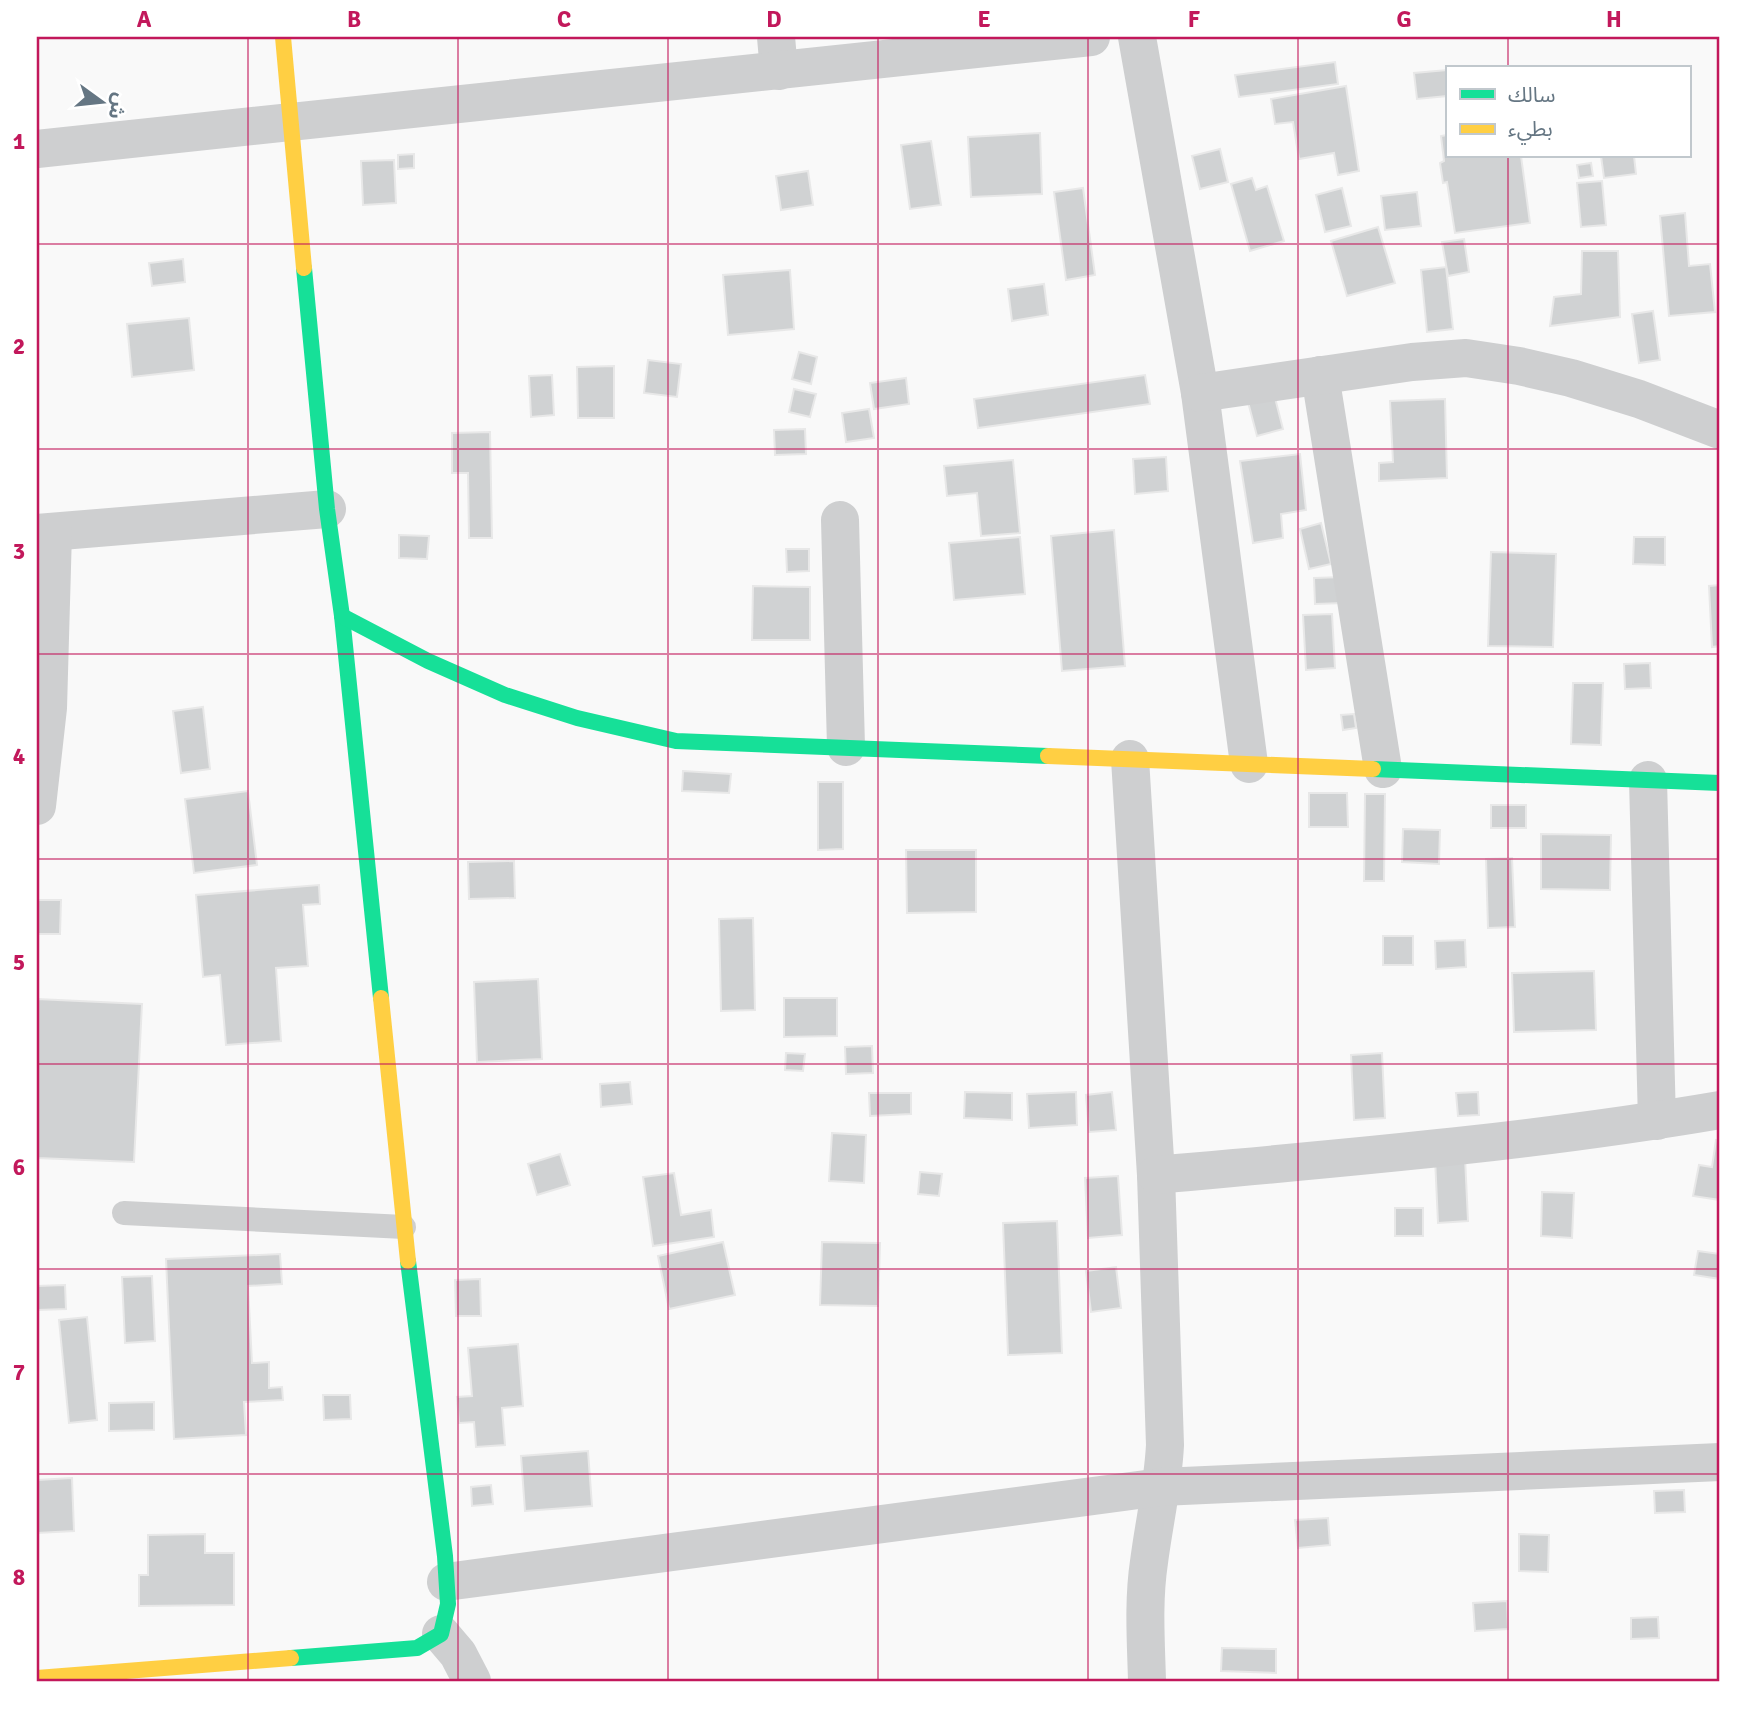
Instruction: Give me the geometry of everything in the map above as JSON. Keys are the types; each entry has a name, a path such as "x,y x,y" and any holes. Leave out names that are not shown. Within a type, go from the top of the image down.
{"street":[{"path":"37,1678 416,1648 441,1634 447,1604 445,1556 404,1227 342,616 327,509 283,37"},
{"path":"37,149 292,122 778,54 1091,37"},
{"path":"1137,37 1200,393 1249,764"},
{"path":"1200,393 1412,362 1466,358 1571,378 1639,399 1720,430"},
{"path":"1320,375 1382,769"},
{"path":"37,806 48,708 45,533 327,509"},
{"path":"840,520 846,747"},
{"path":"342,616 411,654 483,686 546,709 610,727 676,741 1720,783"},
{"path":"1130,759 1156,1175 1165,1445 1148,1564 1147,1681"},
{"path":"1648,780 1657,1121"},
{"path":"1156,1175 1433,1150 1657,1121 1720,1110"},
{"path":"446,1582 1161,1487 1720,1462"},
{"path":"441,1634 458,1654 472,1681"}],"lane":[{"path":"124,1213 404,1227"}],"building":[{"path":"1335,62 1338,84 1239,97 1235,75"},
{"path":"1446,70 1446,96 1417,99 1414,73"},
{"path":"1346,86 1359,171 1338,175 1334,153 1299,159 1293,122 1275,124 1271,99"},
{"path":"1040,133 1042,194 971,197 968,137"},
{"path":"1446,135 1446,158 1521,158 1530,223 1455,233 1447,182 1443,183 1440,163 1444,161 1441,136"},
{"path":"931,141 941,205 910,209 901,145"},
{"path":"1220,149 1228,182 1200,189 1192,156"},
{"path":"414,154 414,168 398,169 398,155"},
{"path":"1601,158 1634,158 1636,174 1604,178"},
{"path":"394,160 396,203 363,205 361,161"},
{"path":"1591,163 1593,176 1579,178 1577,165"},
{"path":"808,171 813,205 781,210 776,176"},
{"path":"1252,178 1256,190 1267,186 1284,241 1250,251 1231,184"},
{"path":"1602,181 1606,225 1581,227 1577,183"},
{"path":"1083,188 1095,275 1066,280 1054,192"},
{"path":"1342,188 1351,226 1325,232 1316,195"},
{"path":"1417,192 1421,226 1385,230 1381,196"},
{"path":"1685,213 1689,266 1710,264 1715,312 1669,316 1660,216"},
{"path":"1378,227 1395,283 1347,296 1331,241"},
{"path":"1464,239 1469,272 1448,276 1442,242"},
{"path":"1582,251 1618,251 1620,317 1550,326 1554,297 1581,294"},
{"path":"183,259 185,282 152,286 149,263"},
{"path":"1446,267 1453,329 1427,332 1421,270"},
{"path":"790,270 794,329 728,335 723,275"},
{"path":"1044,284 1048,315 1012,321 1008,289"},
{"path":"1653,311 1660,360 1639,363 1632,314"},
{"path":"189,318 194,370 132,377 127,324"},
{"path":"799,352 817,357 811,384 792,379"},
{"path":"648,360 681,364 677,397 644,393"},
{"path":"614,366 614,418 578,418 577,367"},
{"path":"552,375 554,415 531,417 529,376"},
{"path":"1145,375 1150,404 978,428 974,399"},
{"path":"906,378 909,404 874,409 870,383"},
{"path":"794,389 816,394 810,417 789,412"},
{"path":"1274,394 1283,429 1257,436 1248,402"},
{"path":"1445,399 1447,478 1379,481 1379,463 1393,462 1390,401"},
{"path":"869,409 874,438 846,442 842,413"},
{"path":"805,429 806,454 775,455 774,430"},
{"path":"490,432 492,538 469,538 468,473 452,473 452,433"},
{"path":"1300,454 1306,510 1281,514 1283,538 1253,543 1240,461"},
{"path":"1166,457 1168,491 1135,494 1133,459"},
{"path":"1013,460 1020,533 981,536 977,493 947,496 944,466"},
{"path":"1321,523 1331,564 1309,569 1300,529"},
{"path":"1114,530 1125,666 1062,671 1051,536"},
{"path":"399,535 429,536 427,559 399,558"},
{"path":"1020,537 1025,594 954,600 949,543"},
{"path":"1634,537 1665,537 1665,565 1633,564"},
{"path":"786,549 809,549 809,571 787,572"},
{"path":"1491,552 1556,554 1553,647 1488,646"},
{"path":"1343,577 1344,603 1315,604 1314,578"},
{"path":"1720,585 1720,646 1712,647 1709,586"},
{"path":"753,586 810,587 810,640 752,640"},
{"path":"1332,614 1335,668 1306,670 1303,615"},
{"path":"1650,663 1651,688 1625,689 1624,664"},
{"path":"1573,683 1603,683 1601,745 1571,744"},
{"path":"203,707 210,769 181,773 173,711"},
{"path":"1354,714 1356,728 1343,730 1341,715"},
{"path":"683,771 731,774 729,793 682,791"},
{"path":"818,782 843,782 843,849 818,850"},
{"path":"248,791 257,865 194,873 185,799"},
{"path":"1309,793 1347,793 1348,827 1309,827"},
{"path":"1365,794 1385,794 1384,881 1364,881"},
{"path":"1491,805 1526,805 1526,828 1491,828"},
{"path":"1403,829 1440,830 1439,864 1402,862"},
{"path":"1541,834 1611,835 1610,890 1541,889"},
{"path":"906,850 976,850 976,912 907,913"},
{"path":"1512,858 1515,927 1488,928 1486,859"},
{"path":"514,861 515,898 469,899 468,862"},
{"path":"319,885 320,904 303,905 308,966 276,968 281,1041 226,1045 220,975 203,977 196,895"},
{"path":"37,900 61,900 60,934 37,934"},
{"path":"753,918 755,1010 721,1011 719,919"},
{"path":"1383,936 1413,936 1413,965 1383,965"},
{"path":"1465,940 1466,967 1436,969 1435,941"},
{"path":"1594,971 1596,1030 1514,1032 1512,973"},
{"path":"538,979 542,1059 477,1062 474,982"},
{"path":"784,998 837,998 837,1036 784,1037"},
{"path":"37,999 142,1004 134,1162 37,1158"},
{"path":"872,1046 873,1073 846,1074 845,1047"},
{"path":"786,1053 805,1054 803,1071 785,1070"},
{"path":"1382,1053 1385,1118 1354,1120 1351,1055"},
{"path":"630,1082 632,1104 601,1107 600,1084"},
{"path":"965,1092 1012,1093 1012,1120 964,1118"},
{"path":"1076,1092 1077,1125 1029,1128 1027,1094"},
{"path":"1112,1092 1116,1130 1089,1132 1086,1095"},
{"path":"1478,1092 1479,1115 1458,1116 1456,1093"},
{"path":"869,1093 911,1093 911,1114 870,1116"},
{"path":"832,1133 866,1135 864,1183 829,1181"},
{"path":"1716,1140 1720,1141 1720,1200 1693,1196 1699,1165 1712,1167"},
{"path":"560,1154 570,1185 537,1195 528,1164"},
{"path":"1465,1157 1468,1221 1438,1223 1435,1158"},
{"path":"920,1172 942,1174 939,1196 918,1194"},
{"path":"674,1173 681,1215 711,1210 714,1237 653,1246 643,1177"},
{"path":"1118,1176 1122,1235 1088,1238 1085,1178"},
{"path":"1542,1192 1574,1193 1572,1238 1541,1236"},
{"path":"1395,1208 1423,1208 1423,1236 1395,1236"},
{"path":"1057,1221 1062,1353 1008,1355 1003,1223"},
{"path":"723,1242 735,1295 669,1309 658,1256"},
{"path":"822,1242 880,1243 878,1306 820,1305"},
{"path":"1698,1251 1720,1254 1720,1279 1694,1275"},
{"path":"280,1254 282,1284 248,1286 252,1363 269,1362 269,1388 282,1387 283,1400 244,1402 246,1435 174,1439 166,1259"},
{"path":"1116,1267 1121,1308 1091,1312 1086,1271"},
{"path":"152,1276 155,1341 125,1343 122,1277"},
{"path":"480,1279 481,1316 456,1316 455,1280"},
{"path":"65,1285 66,1309 37,1310 37,1286"},
{"path":"87,1317 97,1420 69,1423 59,1320"},
{"path":"518,1344 523,1406 502,1408 505,1445 476,1447 474,1422 459,1423 457,1397 472,1396 468,1348"},
{"path":"323,1395 350,1395 351,1419 324,1420"},
{"path":"154,1402 154,1430 109,1431 109,1403"},
{"path":"588,1451 592,1506 525,1511 521,1456"},
{"path":"72,1478 74,1531 37,1533 37,1480"},
{"path":"491,1485 493,1504 472,1506 471,1487"},
{"path":"1684,1490 1685,1512 1655,1513 1654,1491"},
{"path":"1328,1518 1330,1545 1298,1548 1295,1520"},
{"path":"205,1534 205,1553 234,1553 234,1605 139,1606 139,1575 148,1575 148,1535"},
{"path":"1519,1534 1549,1535 1548,1572 1519,1571"},
{"path":"1507,1601 1508,1629 1475,1631 1473,1603"},
{"path":"1658,1617 1659,1638 1631,1639 1631,1618"},
{"path":"1222,1648 1276,1649 1276,1673 1221,1671"}],"traffic: fast":[{"path":"304,268 327,509 342,616 381,998"},
{"path":"342,616 428,661 505,695 577,718 676,741 1048,756"},
{"path":"1373,769 1720,783"},
{"path":"291,1658 417,1648 441,1634 448,1604 445,1556 408,1261"}],"traffic: slow":[{"path":"283,37 304,268"},
{"path":"1048,756 1373,769"},
{"path":"381,998 408,1261"},
{"path":"37,1678 291,1658"}]}
